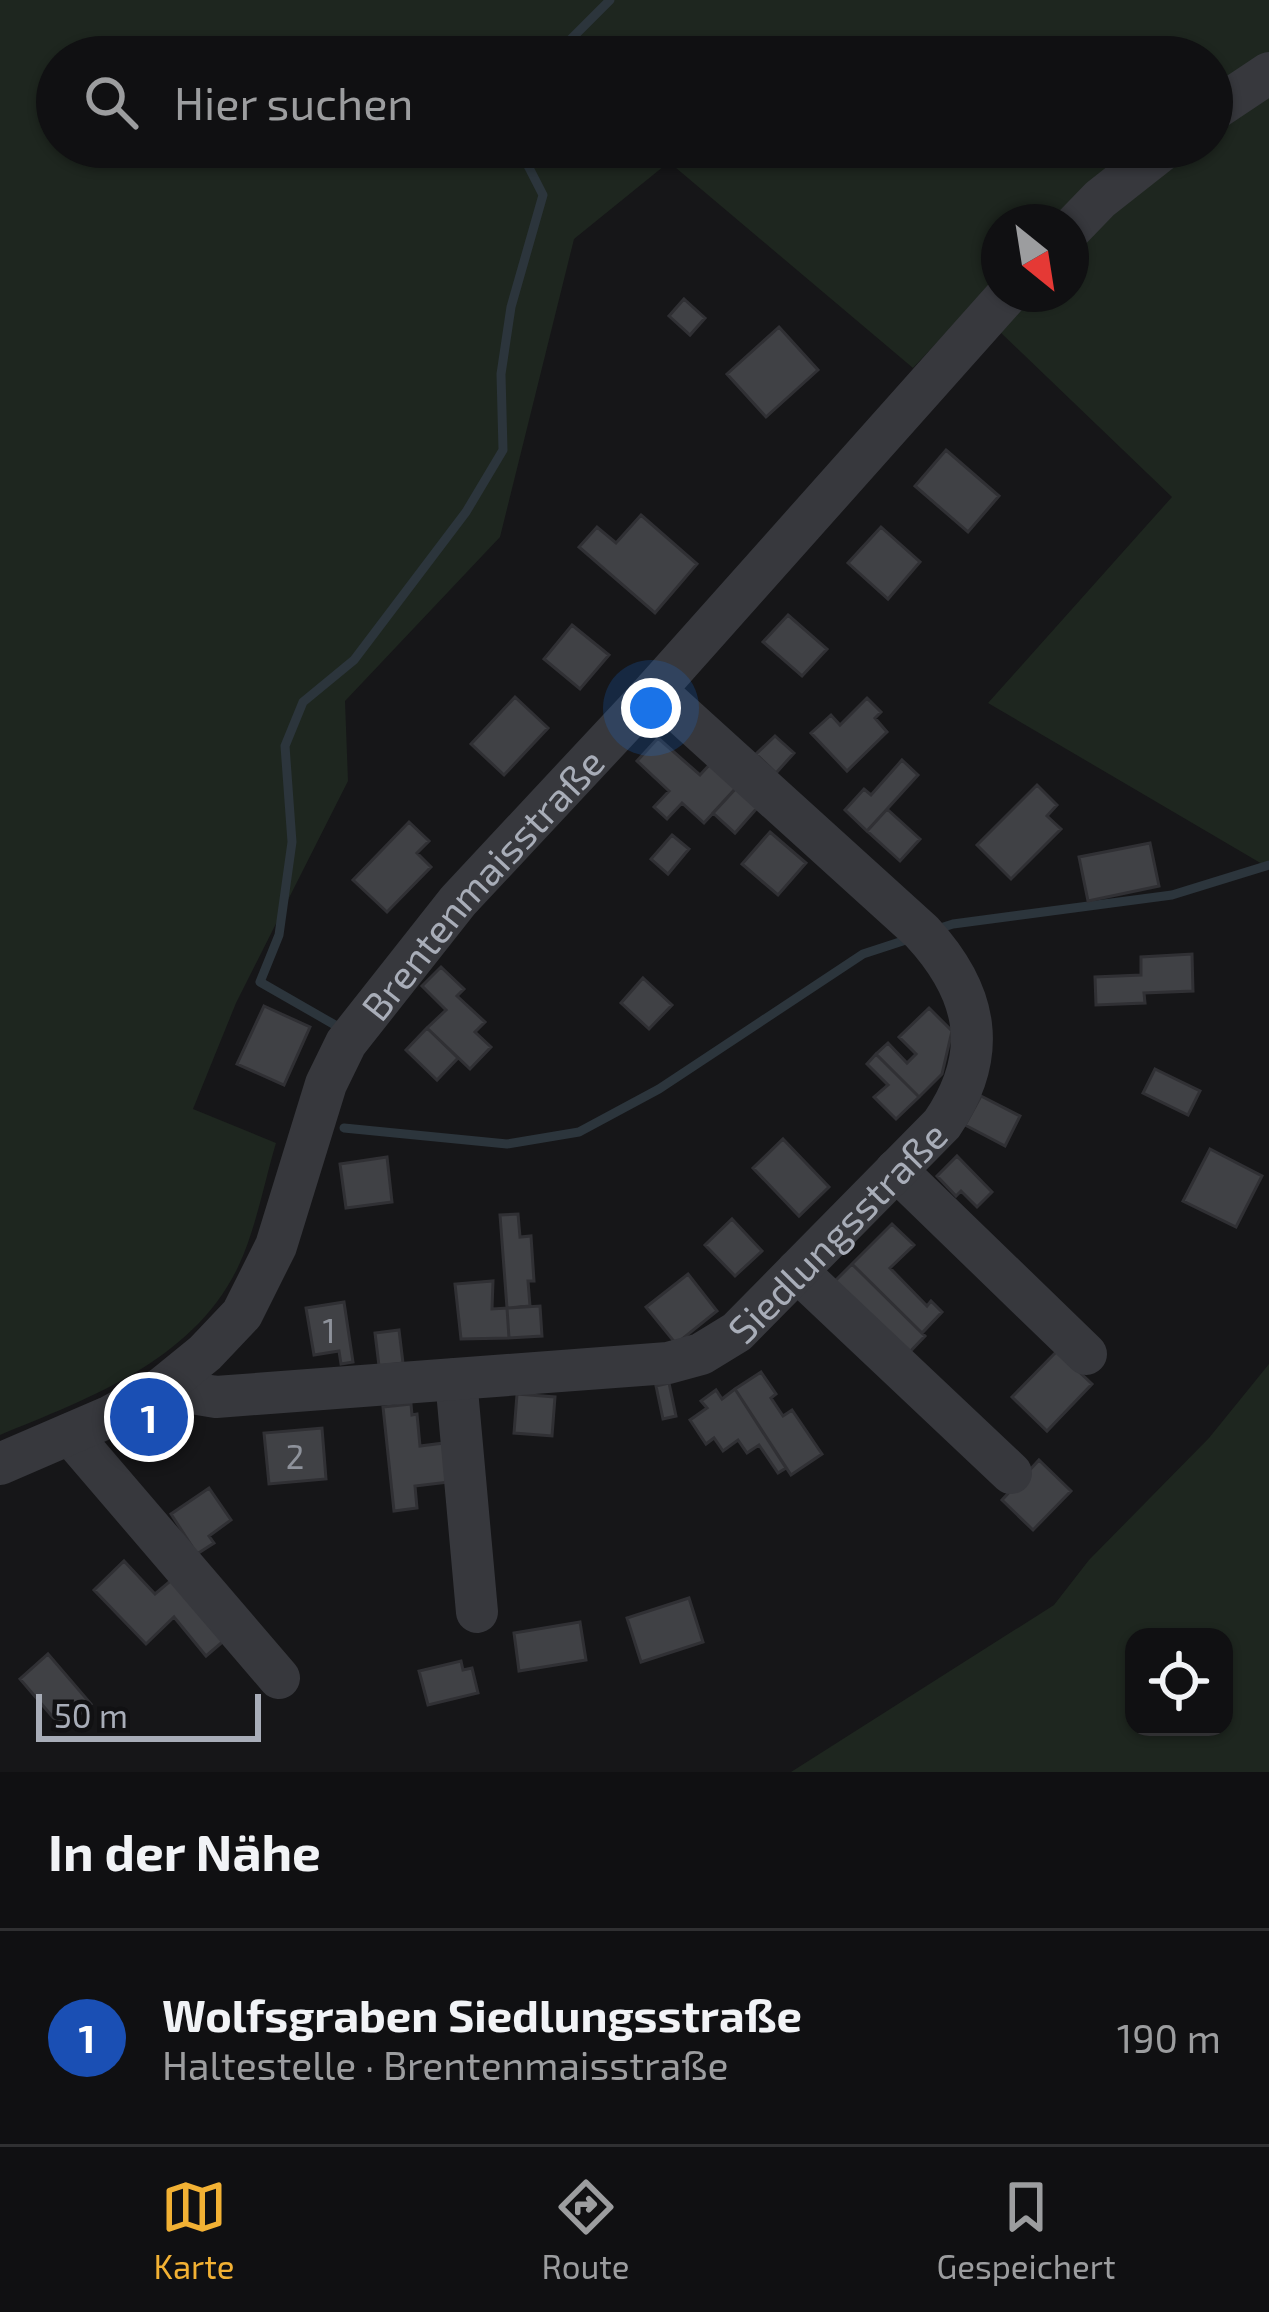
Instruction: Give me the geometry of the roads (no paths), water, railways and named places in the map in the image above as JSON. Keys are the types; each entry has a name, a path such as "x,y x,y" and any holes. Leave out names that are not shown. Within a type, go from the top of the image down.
{"street":[{"path":"1233,97 1269,73"},
{"path":"1089,210 1139,168"},
{"name":"Brentenmaisstraße","path":"0,1464 162,1388 242,1314 276,1246 322,1094 346,1043 458,901 655,690 992,312"},
{"name":"Siedlungsstraße","path":"162,1388 216,1397 668,1363 701,1354 737,1332 942,1124 966,1084 973,1033 957,976 922,932 655,690"},
{"path":"896,1170 1086,1354"},
{"path":"797,1271 1011,1473"},
{"path":"456,1379 477,1612"},
{"path":"70,1434 280,1678"}],"waterway":[{"path":"574,36 610,0"},
{"path":"335,1025 260,982 279,935 292,842 285,746 303,702 354,660 466,512 503,450 501,374 511,307 543,195 529,168"},
{"path":"934,930 1172,895 1269,865"},
{"path":"344,1128 507,1144 579,1132 659,1089 863,954 912,938"}],"place":[{"name":"Wolfsgraben Siedlungsstraße","path":"149,1417"}]}
